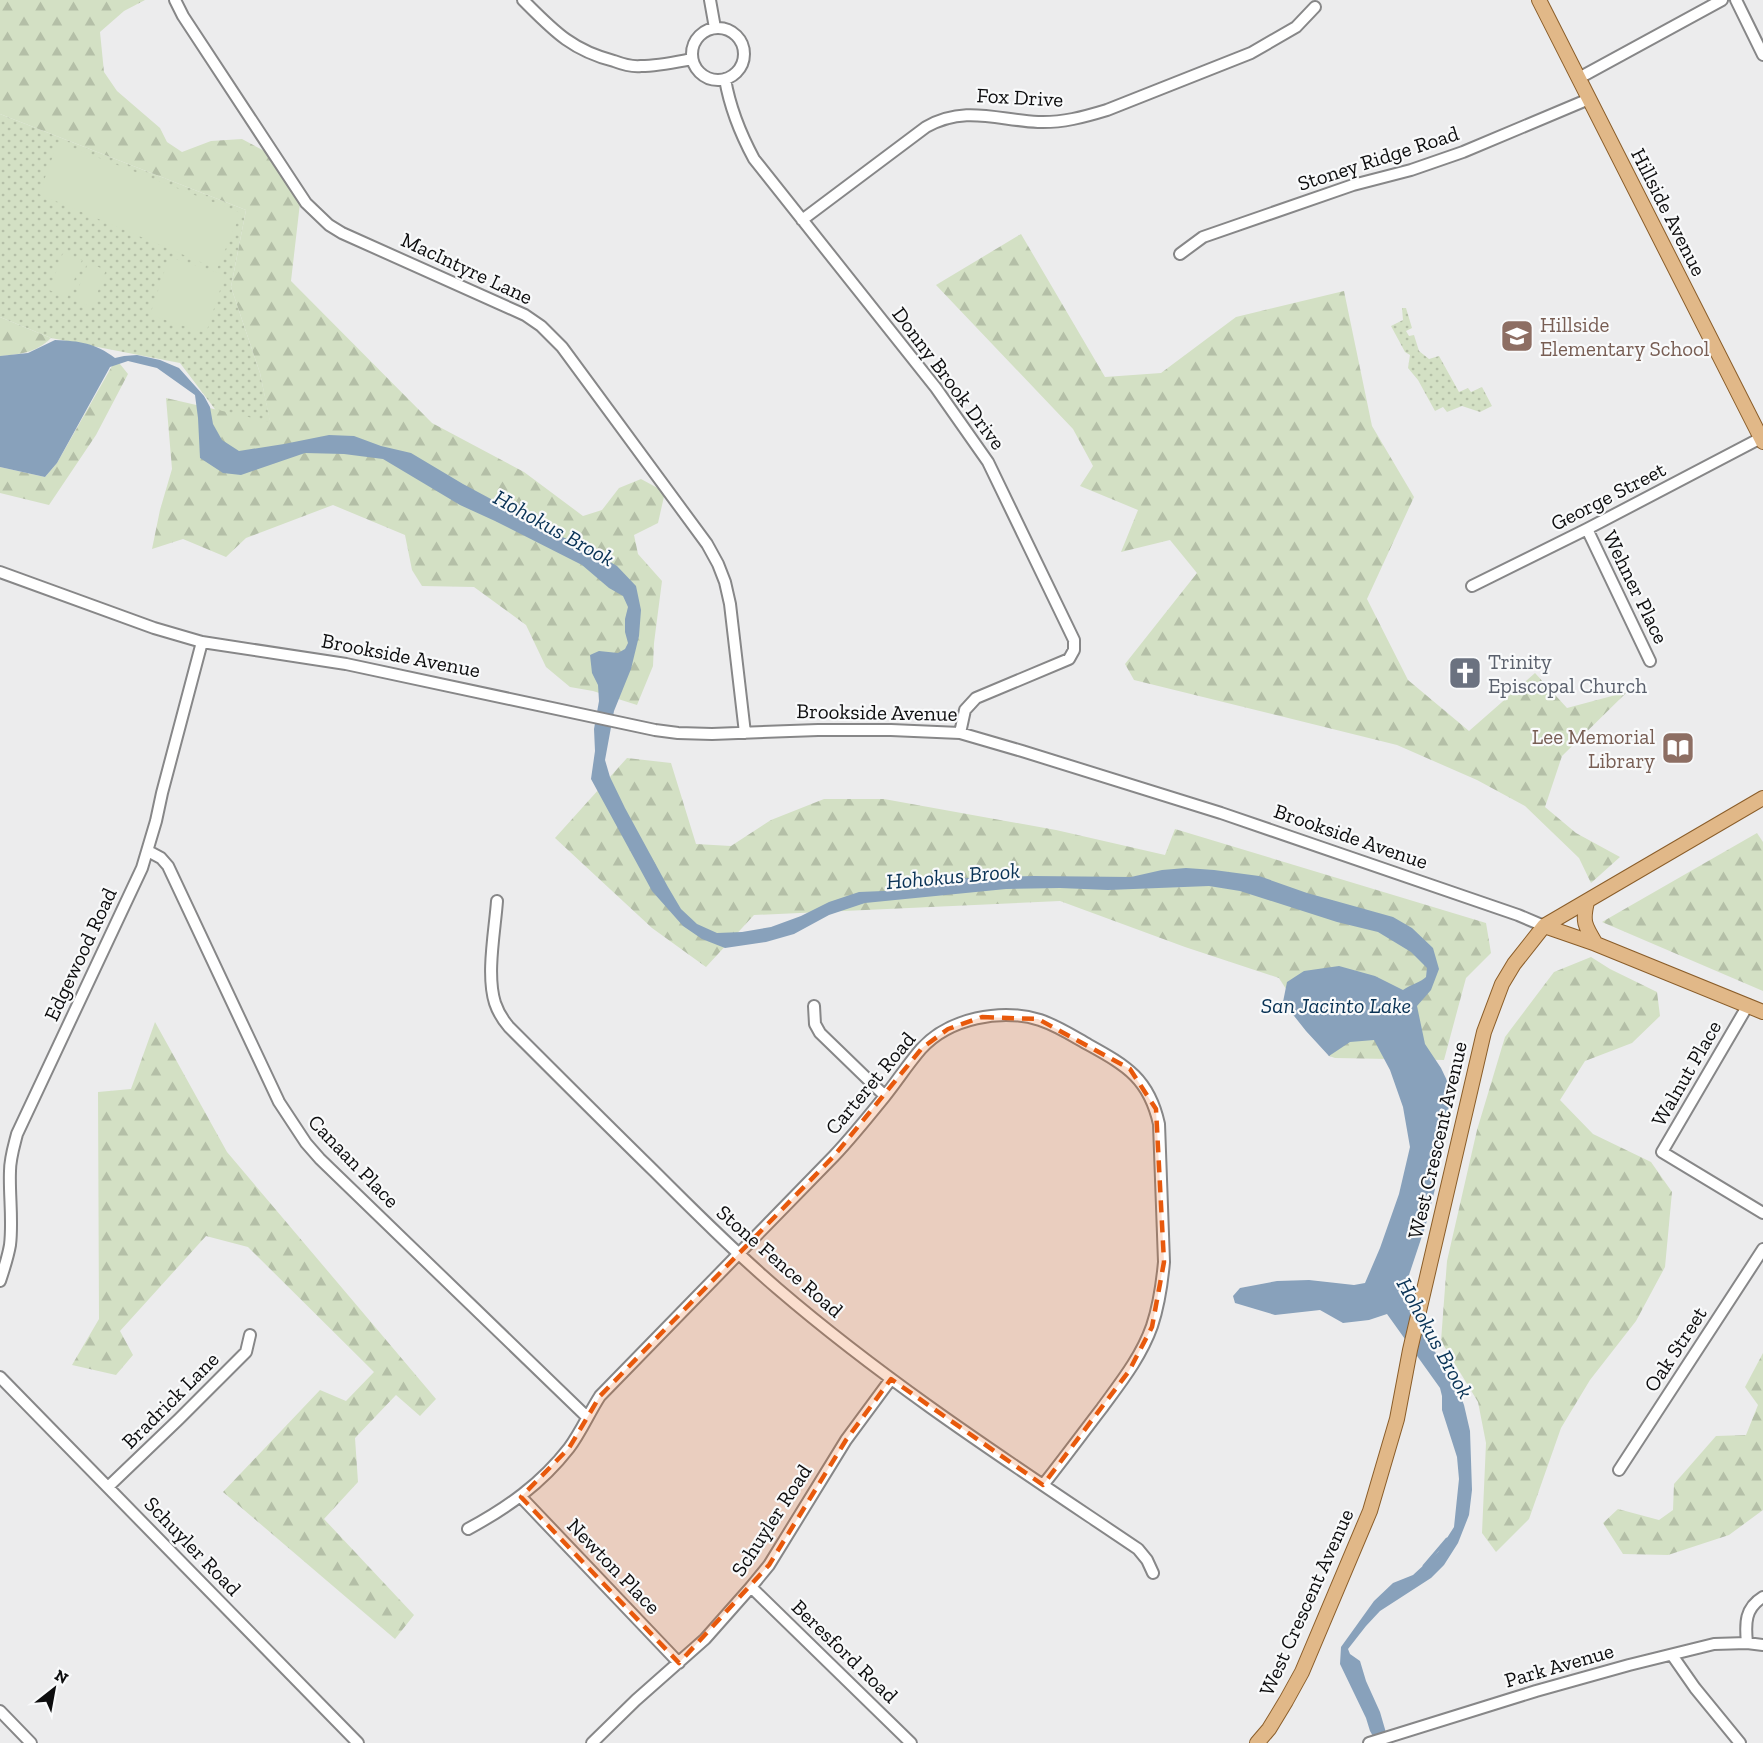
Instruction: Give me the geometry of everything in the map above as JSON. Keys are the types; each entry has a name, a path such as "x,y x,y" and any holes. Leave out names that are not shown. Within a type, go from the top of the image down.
{"main road":[{"name":"Hillside Avenue","path":"1539,0 1762,440"},
{"name":"West Crescent Avenue","path":"1257,1743 1269,1729 1302,1672 1370,1511 1397,1419 1410,1350 1484,1032 1503,984 1514,964 1544,926 1763,798"},
{"path":"1587,902 1585,926 1596,944"},
{"name":"Brookside Avenue","path":"1544,926 1596,944 1763,1012"}],"street":[{"name":"MacIntyre Lane","path":"175,0 183,16 306,203 317,214 342,233 525,315 541,326 562,347 707,544 718,564 730,604 745,733"},
{"path":"523,0 564,39 603,58 641,67 692,59"},
{"path":"710,0 715,28"},
{"path":"1579,78 1722,0"},
{"path":"1736,0 1763,55"},
{"name":"Fox Drive","path":"802,220 937,120 967,114 1041,122 1063,121 1107,111 1251,53 1296,27 1315,7"},
{"path":"715,28 723,28 738,37 744,53 739,69 733,75 716,80 701,74 692,59 694,42 699,35 715,28"},
{"name":"Donny Brook Drive","path":"725,79 728,98 742,136 761,169 936,388 988,462 1074,640 1074,650 1069,659 976,698 965,710 960,733"},
{"name":"Stoney Ridge Road","path":"1180,254 1203,237 1353,185 1411,170 1463,152 1589,99"},
{"name":"George Street","path":"1472,586 1762,440"},
{"name":"Wehner Place","path":"1587,529 1650,661"},
{"name":"Brookside Avenue","path":"0,572 154,628 202,642 346,664 678,733 891,730 960,733 1022,750 1221,813 1544,926"},
{"name":"Edgewood Road","path":"0,1281 10,1247 10,1170 17,1134 142,868 202,642"},
{"name":"Canaan Place","path":"148,851 161,858 168,866 279,1102 306,1143 320,1160 587,1417"},
{"name":"Stone Fence Road","path":"497,901 492,989 501,1017 517,1035 738,1253 780,1290 891,1379 976,1441 1138,1549 1147,1560 1153,1573"},
{"name":"Walnut Place","path":"1748,1005 1662,1152 1763,1213"},
{"path":"814,1006 815,1024 820,1033 885,1096"},
{"name":"Carteret Road","path":"468,1529 498,1513 521,1497 552,1468 579,1433 600,1396 834,1156 858,1130 922,1048 948,1029 982,1017 1001,1015 1038,1019 1056,1026 1118,1061 1130,1070 1150,1095 1156,1109 1159,1133 1164,1262 1158,1307 1142,1350 1130,1371 1043,1485"},
{"name":"Oak Street","path":"1619,1470 1763,1248"},
{"name":"Bradrick Lane","path":"108,1487 246,1352 250,1335"},
{"name":"Schuyler Road","path":"0,1377 358,1743"},
{"name":"Schuyler Road","path":"592,1743 636,1700 705,1639 751,1587 769,1565 846,1440 891,1379"},
{"name":"Newton Place","path":"521,1497 680,1663"},
{"name":"Beresford Road","path":"751,1587 911,1743"},
{"path":"1747,1643 1746,1618 1750,1607 1763,1597"},
{"name":"Park Avenue","path":"1371,1743 1536,1691 1714,1644 1763,1645"},
{"path":"1672,1655 1695,1688 1740,1743"},
{"path":"0,1711 31,1743"}],"highlighted area":[{"path":"982,1017 1038,1019 1130,1069 1156,1109 1164,1262 1152,1327 1129,1371 1043,1485 891,1379 846,1440 769,1565 679,1663 521,1497 569,1448 600,1396 834,1156 922,1048 948,1029"}],"green space":[{"path":"0,0 145,0 124,11 100,32 104,72 117,91 160,128 167,142 182,152 211,141 242,139 268,153 300,203 291,281 432,423 524,472 583,516 602,510 619,488 641,479 665,492 658,523 634,535 638,554 662,581 653,666 637,705 593,691 570,687 546,667 526,625 474,587 422,586 412,570 405,535 333,505 246,538 226,557 183,539 152,549 172,469 166,398 270,422 260,373 231,287 246,210 0,114"},
{"path":"0,114 246,210 231,287 260,373 271,425 230,429 180,363 51,338 0,317"},
{"path":"58,142 241,213 217,269 39,194"},
{"path":"1021,234 1105,377 1161,373 1236,317 1344,291 1372,426 1414,497 1367,599 1408,680 1469,731 1535,673 1567,708 1627,692 1562,756 1545,807 1576,833 1620,857 1591,883 1579,858 1525,806 1477,780 1397,745 1134,680 1125,664 1197,573 1170,540 1121,552 1138,510 1080,486 1093,466 1073,429 936,285"},
{"path":"63,253 82,260 67,298 49,290"},
{"path":"169,257 225,275 206,333 150,315"},
{"path":"88,263 106,270 92,307 74,300"},
{"path":"1402,308 1406,308 1412,328 1406,331 1409,336 1414,335 1419,351 1429,359 1439,356 1459,392 1468,388 1471,392 1482,387 1492,406 1480,412 1462,406 1447,412 1443,407 1435,411 1418,380 1408,368 1410,355 1405,352 1391,326 1403,320"},
{"path":"0,317 51,338 34,350 0,356"},
{"path":"116,359 128,374 96,435 49,505 0,493 0,467 45,477 57,463"},
{"path":"627,758 671,763 696,844 731,846 771,820 824,799 884,799 1056,830 1165,855 1175,829 1486,923 1491,953 1466,978 1444,1060 1329,1056 1279,978 1185,947 1060,901 754,915 706,967 652,928 555,838"},
{"path":"1757,833 1763,842 1763,991 1602,922"},
{"path":"1591,957 1657,992 1660,1016 1632,1043 1585,1061 1560,1100 1593,1134 1651,1162 1672,1192 1665,1267 1636,1321 1590,1380 1561,1428 1529,1519 1496,1552 1482,1533 1486,1443 1478,1402 1441,1341 1447,1261 1477,1130 1505,1037 1554,972"},
{"path":"155,1022 227,1152 436,1399 420,1416 396,1395 355,1438 358,1482 324,1519 414,1615 395,1639 223,1492 320,1390 346,1401 374,1372 248,1247 206,1236 120,1331 133,1355 116,1375 72,1365 99,1319 98,1092 131,1089"},
{"path":"1763,1353 1763,1510 1729,1535 1668,1555 1623,1554 1603,1523 1618,1509 1659,1520 1673,1510 1674,1484 1716,1436 1746,1435 1758,1405 1745,1387"}],"water":[{"name":"San Jacinto Lake","path":"55,340 87,344 115,358 137,355 160,360 179,368 204,396 210,407 213,424 222,440 239,451 329,435 354,436 381,446 411,453 463,484 617,566 636,586 641,610 639,636 631,669 614,711 605,760 610,777 625,808 681,909 697,924 717,933 771,927 859,892 908,890 965,878 1131,877 1162,870 1186,868 1259,876 1307,893 1393,917 1412,928 1433,948 1439,969 1431,990 1417,1006 1425,1044 1441,1068 1451,1089 1450,1105 1436,1160 1435,1189 1402,1296 1426,1339 1454,1379 1464,1405 1470,1431 1472,1490 1469,1515 1458,1543 1444,1565 1431,1578 1380,1611 1348,1649 1350,1654 1360,1661 1380,1712 1389,1743 1377,1743 1370,1731 1340,1664 1341,1647 1374,1601 1393,1583 1413,1575 1438,1552 1454,1527 1459,1479 1457,1457 1442,1410 1440,1388 1387,1314 1369,1320 1343,1323 1320,1310 1275,1315 1235,1303 1233,1296 1240,1288 1277,1281 1309,1280 1354,1285 1365,1283 1399,1194 1410,1147 1403,1107 1390,1070 1374,1040 1350,1042 1329,1056 1283,1002 1287,982 1304,971 1339,966 1375,976 1403,990 1426,977 1427,968 1411,952 1378,932 1337,922 1240,891 1209,886 1108,890 1006,889 865,903 829,915 794,934 766,942 725,948 702,939 683,926 652,891 591,779 595,751 594,729 599,701 598,685 592,673 590,655 599,651 618,653 625,649 628,643 625,619 628,607 623,596 609,588 582,565 460,505 383,459 344,454 305,453 241,475 223,473 200,458 195,395 157,368 128,361 110,367 57,463 45,477 0,467 0,356 28,353"}],"waterway":[{"name":"Hohokus Brook","path":"1424,1566 1447,1539"}],"place":[{"name":"Hillside Elementary School","path":"1517,336"},
{"name":"Trinity Episcopal Church","path":"1465,673"},
{"name":"Lee Memorial Library","path":"1678,748"}]}
